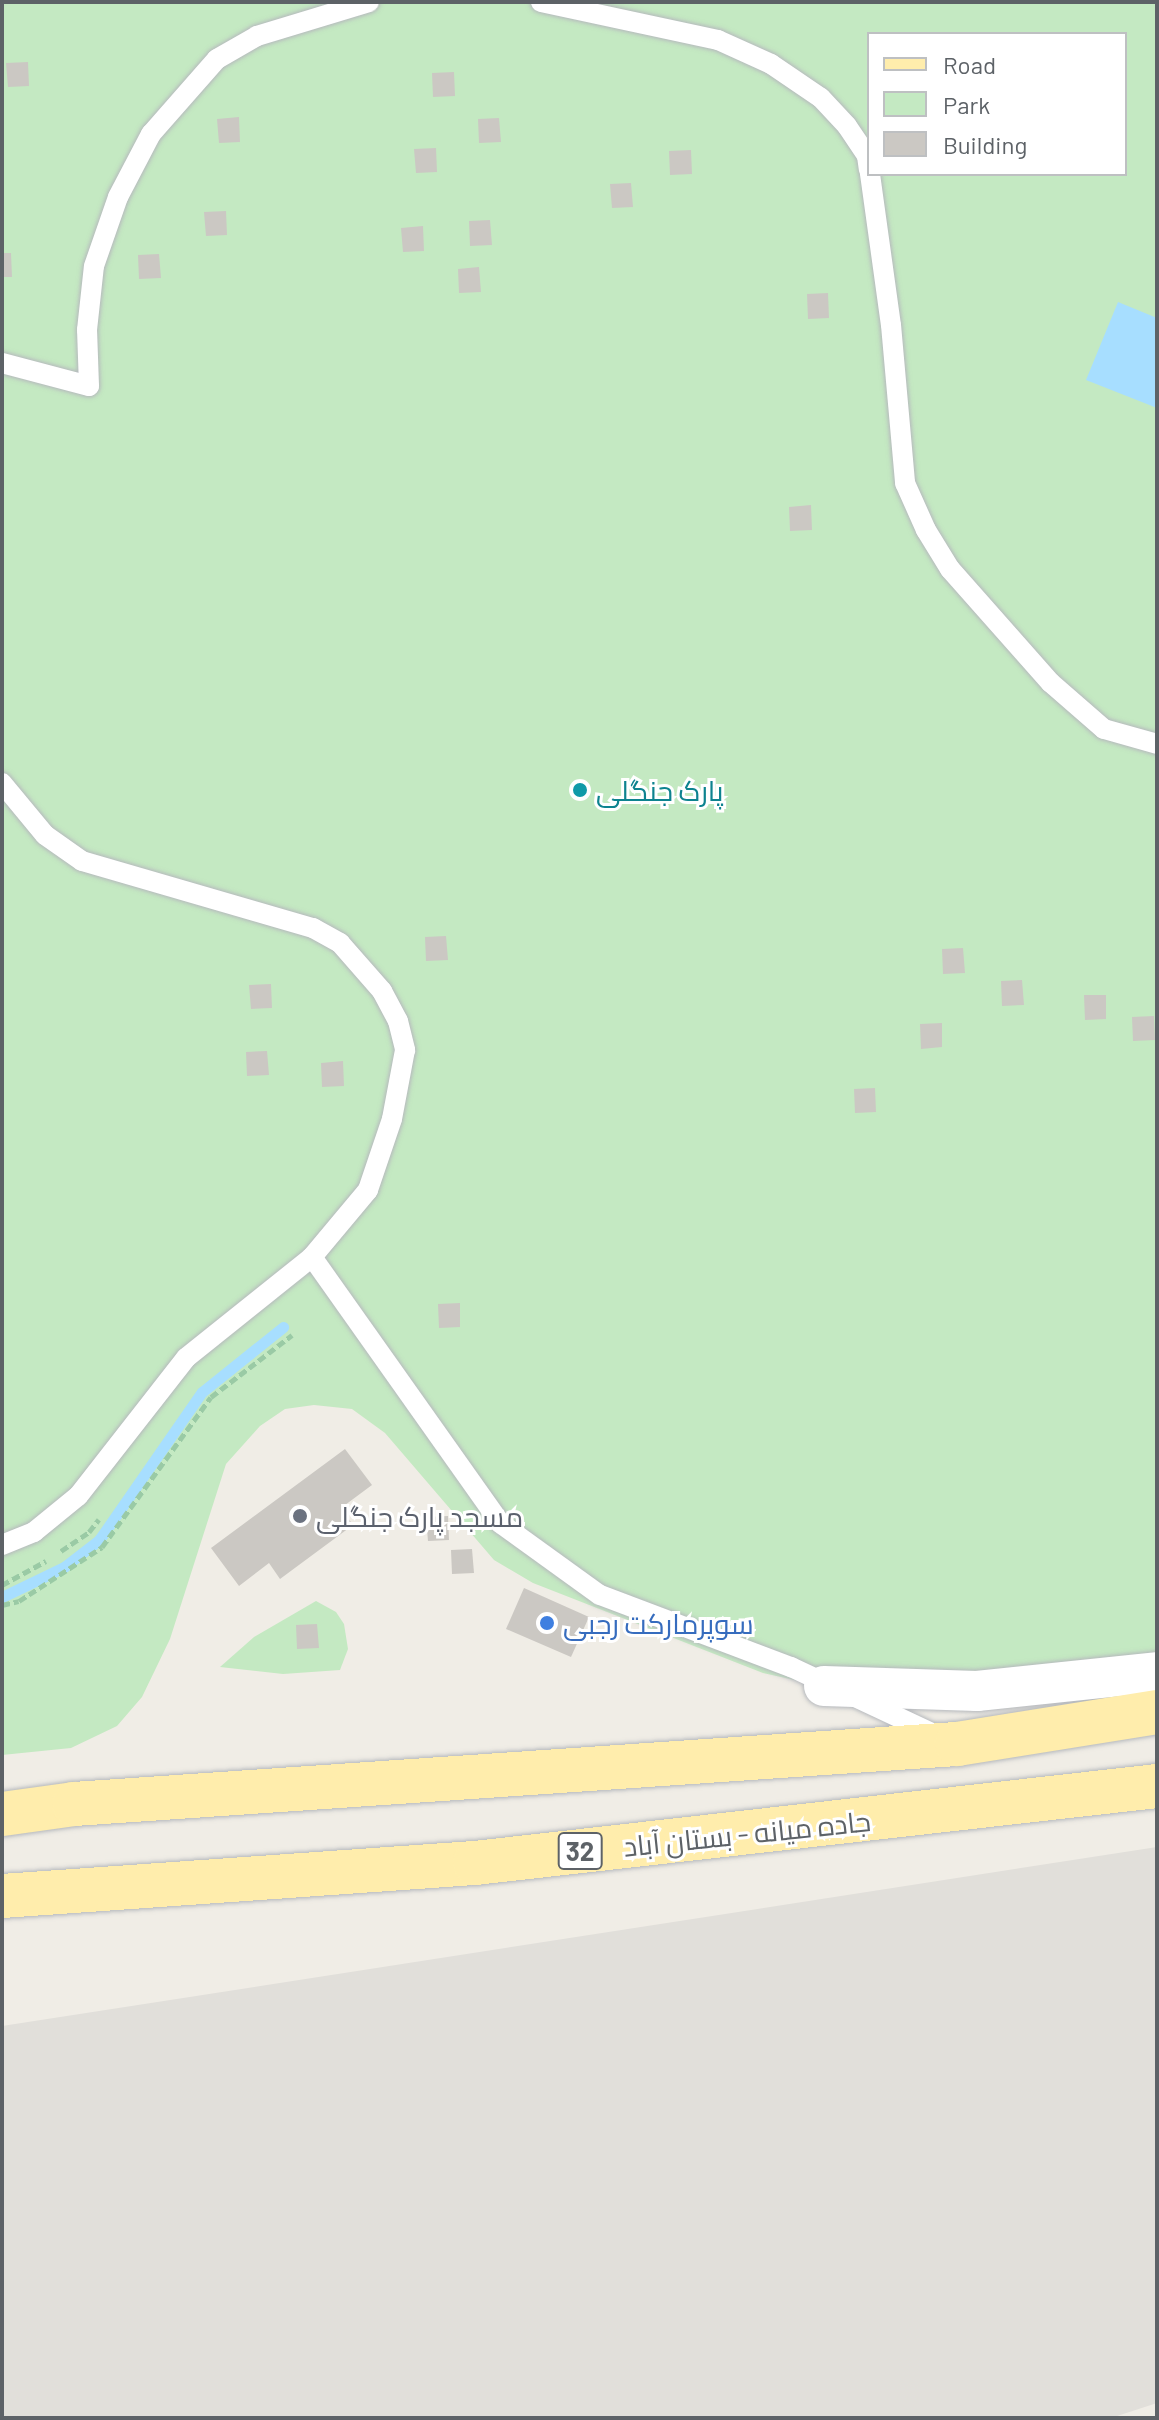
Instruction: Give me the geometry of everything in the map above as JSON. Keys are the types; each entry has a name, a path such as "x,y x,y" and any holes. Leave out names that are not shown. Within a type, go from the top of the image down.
{"main road":[{"path":"2,1814 74,1804 957,1744 1157,1712"},
{"name":"جاده میانه - بستان آباد","path":"2,1896 475,1863 1157,1786"}],"street":[{"path":"824,1686 977,1691 1157,1672"}],"lane":[{"path":"2,363 89,386 87,330 94,266 118,197 151,134 217,59 257,36 369,2"},
{"path":"541,2 718,40 771,64 821,98 847,126 867,156"},
{"path":"870,176 891,325 905,483 926,530 950,569 1051,683 1104,729 1157,744"},
{"path":"2,783 45,835 82,861 313,928 340,943 382,991 398,1021 405,1050 392,1119 368,1190 312,1257 186,1358 78,1496 34,1532 2,1545"},
{"path":"312,1257 500,1523 600,1595 791,1667 824,1686 957,1744"}],"path":[{"path":"2,1605 19,1601 102,1547 211,1397 292,1335"}],"shaded area":[{"path":"1157,1847 1157,2403 1111,2418 2,2418 2,2026"}],"green space":[{"name":"پارک جنگلی","path":"2,2 1157,2 1157,1652 920,1708 763,1673 533,1583 494,1560 385,1433 352,1409 314,1405 285,1409 260,1426 226,1464 170,1639 142,1697 117,1726 71,1748 2,1755"},
{"path":"316,1601 336,1612 344,1624 348,1649 340,1670 283,1674 220,1667 254,1637"}],"water":[{"path":"1118,302 1157,318 1157,408 1086,380"}],"building":[{"path":"28,62 29,86 8,87 6,63"},
{"path":"454,72 455,96 433,97 432,73"},
{"path":"239,117 240,142 219,143 217,119"},
{"path":"499,118 501,142 479,143 478,119"},
{"path":"436,148 437,172 416,173 414,149"},
{"path":"691,150 692,174 670,175 669,151"},
{"path":"631,183 633,207 612,208 610,184"},
{"path":"226,211 227,235 206,236 204,212"},
{"path":"490,220 492,245 470,246 469,221"},
{"path":"423,226 424,251 403,252 401,228"},
{"path":"2,253 11,253 12,277 2,277"},
{"path":"159,254 161,278 139,279 138,255"},
{"path":"479,267 481,292 459,293 458,269"},
{"path":"828,293 829,318 808,319 807,294"},
{"path":"811,505 812,530 790,531 789,507"},
{"path":"446,936 448,960 426,961 425,937"},
{"path":"963,948 965,973 943,974 942,949"},
{"path":"1022,980 1024,1005 1002,1006 1001,981"},
{"path":"271,984 272,1008 251,1009 249,985"},
{"path":"1084,995 1106,995 1106,1019 1085,1020"},
{"path":"1154,1016 1155,1040 1133,1041 1132,1017"},
{"path":"942,1023 942,1047 921,1049 920,1024"},
{"path":"267,1051 269,1075 247,1076 246,1052"},
{"path":"343,1061 344,1086 322,1087 321,1063"},
{"path":"875,1088 876,1112 855,1113 854,1089"},
{"path":"460,1303 460,1327 439,1328 438,1304"},
{"name":"مسجد پارک جنگلی","path":"345,1449 372,1485 341,1508 353,1525 280,1579 269,1563 239,1586 211,1548"},
{"path":"448,1516 449,1540 428,1541 426,1517"},
{"path":"472,1549 474,1573 452,1574 451,1550"},
{"name":"سوپرمارکت رجبی","path":"524,1588 589,1617 571,1657 506,1629"},
{"path":"317,1624 319,1648 297,1649 296,1625"}],"waterway":[{"path":"2,1597 64,1567 99,1540 202,1392 283,1327"}],"place":[{"name":"پارک جنگلی","path":"580,790"},
{"name":"مسجد پارک جنگلی","path":"300,1516"},
{"name":"سوپرمارکت رجبی","path":"547,1623"}]}
